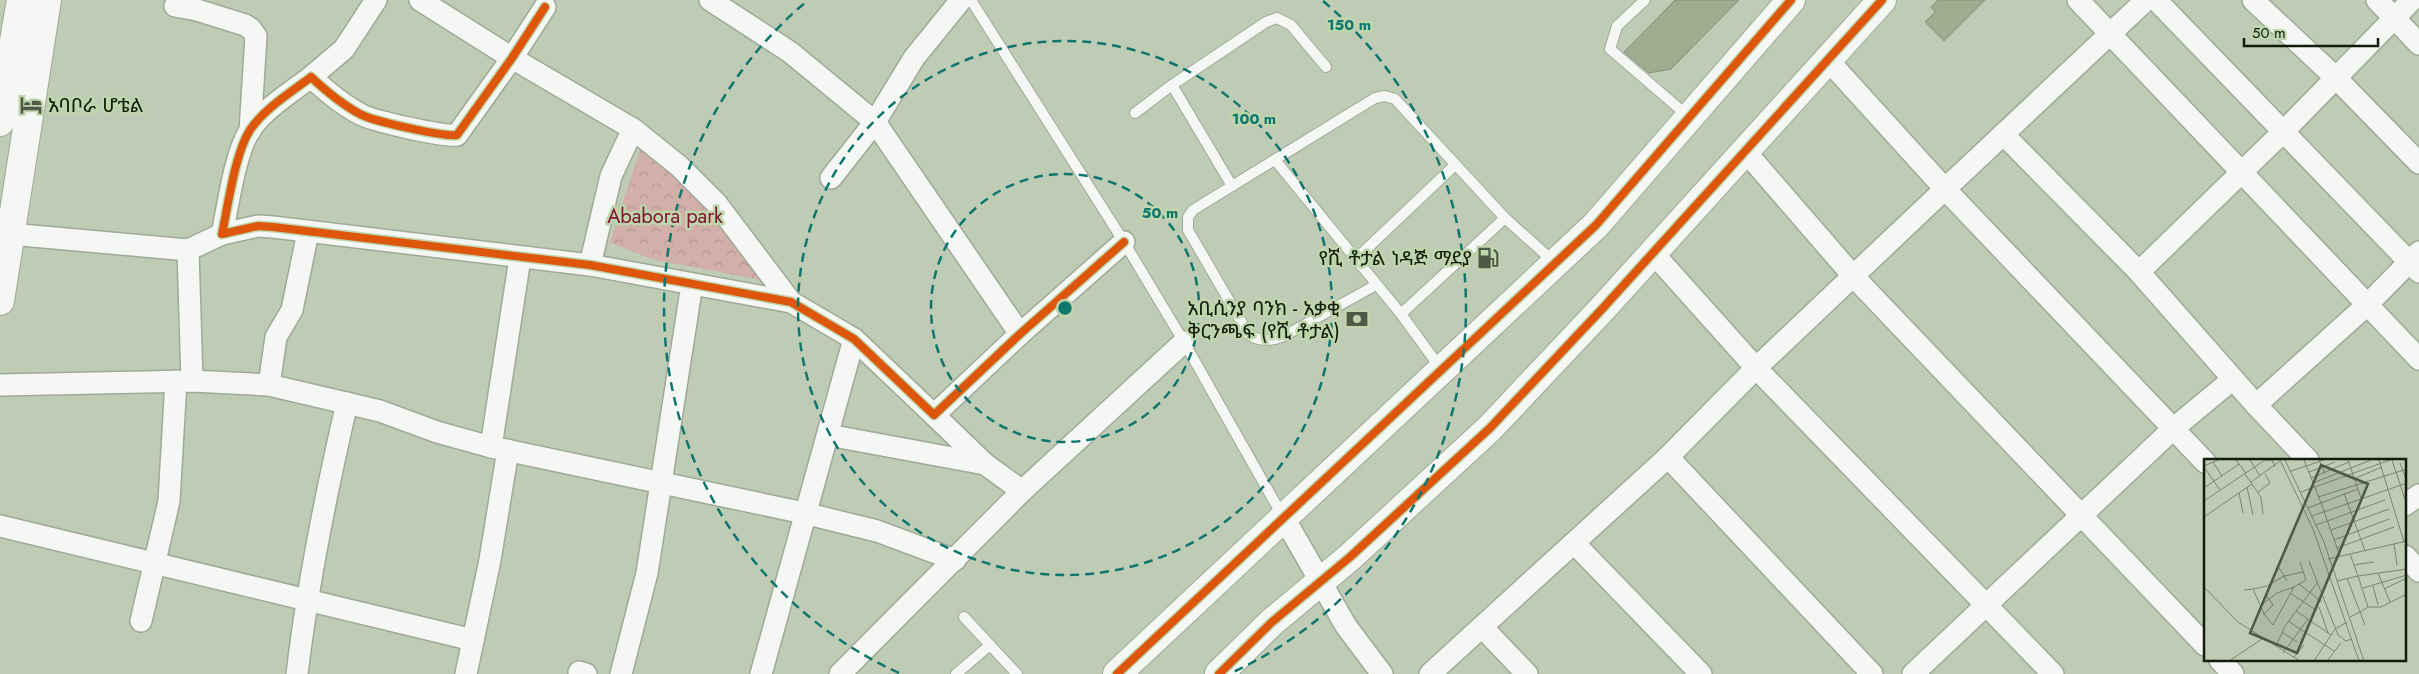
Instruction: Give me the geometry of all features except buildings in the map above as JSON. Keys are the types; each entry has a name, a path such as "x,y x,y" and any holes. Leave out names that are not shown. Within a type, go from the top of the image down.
{"main road":[{"path":"0,122 21,0"},
{"path":"0,301 47,0"},
{"path":"1117,674 1443,370 1596,224 1791,0"},
{"path":"1219,674 1272,622 1321,583 1490,428 1653,253 1744,150 1882,0"}],"street":[{"path":"222,234 242,147 250,131 263,115 344,49 376,0"},
{"path":"420,0 512,58 633,129 679,166 717,204 791,302"},
{"path":"710,0 790,52 875,122 1020,334"},
{"path":"831,178 875,122 914,58 961,0"},
{"path":"2078,0 2419,359"},
{"path":"1430,674 1483,628 1668,457 1756,368 2146,0"},
{"path":"2156,0 2416,262 2256,405"},
{"path":"2253,0 2335,77 2419,163"},
{"path":"2377,0 2419,44"},
{"path":"2139,272 2241,170 2284,131 2412,0"},
{"path":"175,6 197,10 252,29 256,36 250,131"},
{"path":"311,77 337,100 362,116 449,136 456,135 462,130 545,7"},
{"path":"1827,59 1945,189 2204,461"},
{"path":"590,265 611,176 633,129"},
{"path":"2003,134 2139,272 2256,405 2307,459"},
{"path":"1744,150 1854,277 2204,644"},
{"path":"10,234 188,250 222,234 258,226 412,242 520,258 590,265 791,302 854,339 985,464 1022,491"},
{"path":"269,385 276,337 292,310 308,232"},
{"path":"934,415 1020,334 1124,242"},
{"path":"141,621 156,563 170,489 184,381 188,250"},
{"path":"1653,253 1756,368 2053,674"},
{"path":"466,674 473,640 500,448 520,258"},
{"path":"621,674 647,573 692,284"},
{"path":"761,674 804,513 854,339"},
{"path":"840,674 1022,491 1184,342"},
{"path":"1913,674 2174,428 2233,379"},
{"path":"0,385 184,381 269,385 380,411 437,432 500,448 804,513 876,531 955,560"},
{"path":"297,674 306,601 323,505 347,403"},
{"path":"828,434 985,464"},
{"path":"1668,457 1872,674"},
{"path":"2406,504 2419,495"},
{"path":"1284,518 1346,626 1382,674"},
{"path":"0,526 473,640"},
{"path":"1574,542 1701,674"},
{"path":"2406,557 2419,571"},
{"path":"1483,628 1527,674"},
{"path":"2222,662 2233,674"}],"lane":[{"path":"971,0 1124,242 1184,342 1284,518"},
{"path":"1645,0 1617,26 1610,49 1689,117"},
{"path":"1135,113 1172,85 1266,22 1277,18 1291,25 1326,67"},
{"path":"1172,85 1232,186"},
{"path":"1376,286 1284,336 1271,340 1259,340 1249,335 1188,230 1188,217 1193,210 1375,98 1385,96 1395,99 1505,218 1555,264"},
{"path":"1276,160 1376,286 1401,314 1443,370"},
{"path":"1356,259 1456,165"},
{"path":"1401,314 1505,218"},
{"path":"964,617 1017,674"},
{"path":"956,674 990,644"}],"green space":[{"name":"Ababora park","path":"644,138 672,161 767,281 651,259 610,242"}],"cycle path":[{"path":"1117,674 1596,225 1791,0"},
{"path":"1219,674 1272,622 1350,557 1490,428 1603,308 1882,0"},
{"path":"545,7 512,58 457,135 424,131 367,117 340,102 311,77 270,108 250,130 236,166 222,234 258,226 273,227 590,265 791,302 854,339 934,415 1020,334 1124,242"}],"place":[{"name":"አባቦራ ሆቴል","path":"31,105"},
{"name":"የሺ ቶታል ነዳጅ ማደያ","path":"1488,258"},
{"name":"አቢሲንያ ባንክ - አቃቂ ቅርንጫፍ (የሺ ቶታል)","path":"1357,319"}]}
